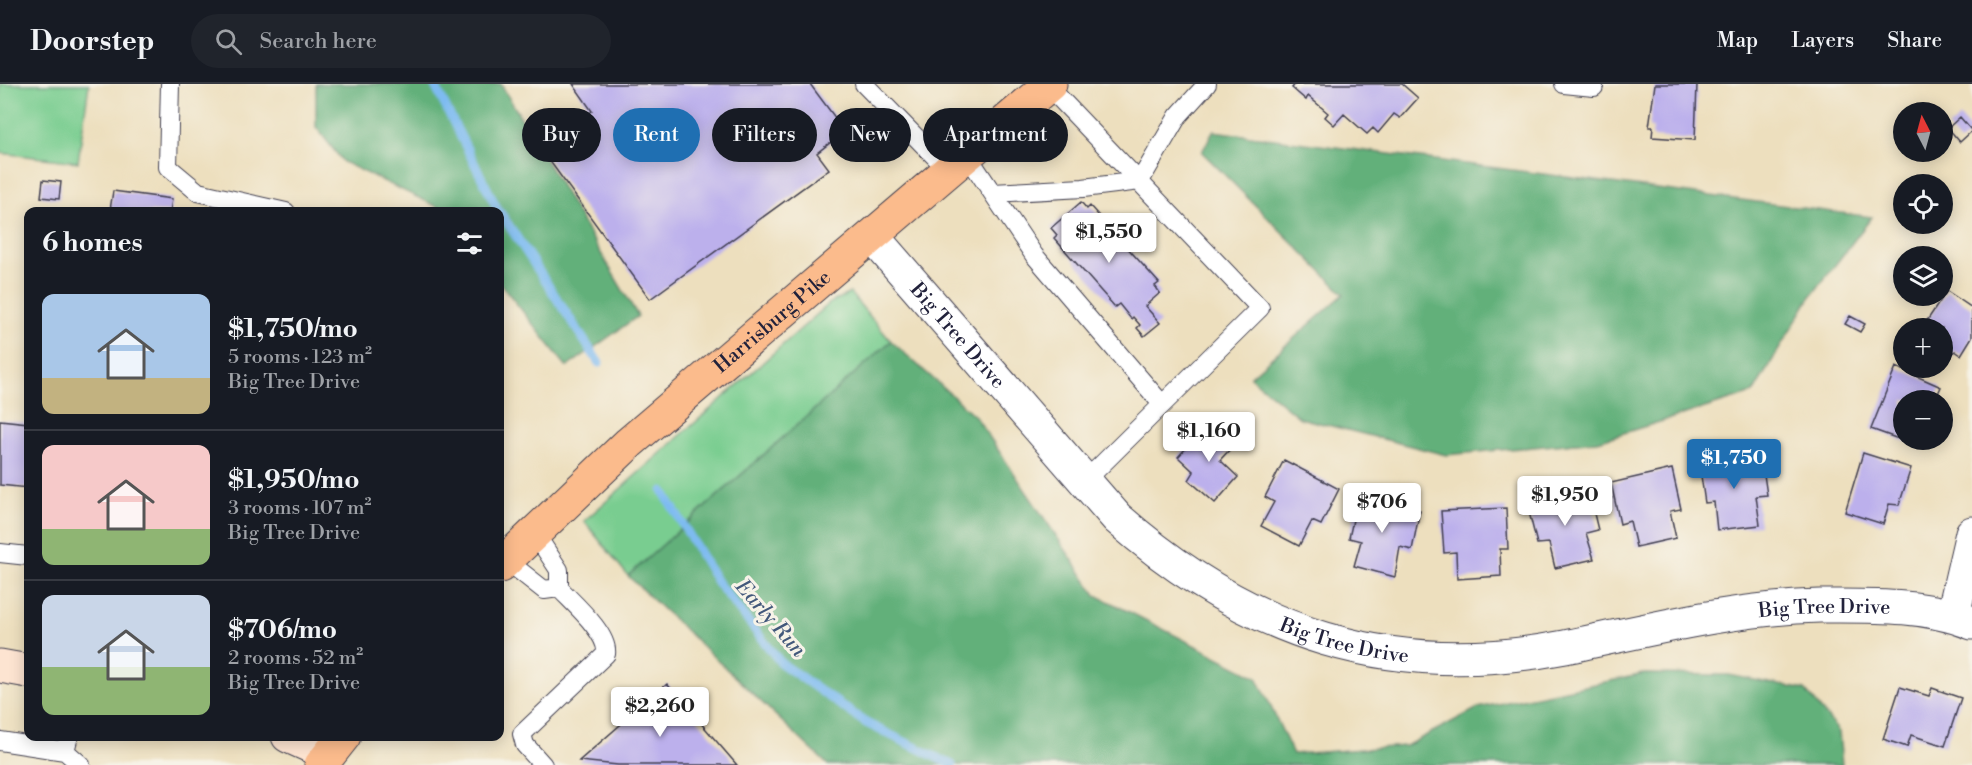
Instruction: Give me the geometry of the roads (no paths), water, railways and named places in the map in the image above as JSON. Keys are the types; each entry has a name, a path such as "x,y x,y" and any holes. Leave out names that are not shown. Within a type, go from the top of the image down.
{"main road":[{"name":"Harrisburg Pike","path":"504,562 629,443 1049,85"}],"street":[{"name":"Big Tree Drive","path":"873,237 1117,518 1155,551 1205,586 1253,612 1308,634 1378,653 1427,658 1482,658 1563,647 1713,615 1773,607 1875,607 1962,619"},
{"path":"1962,619 1972,533"},
{"path":"0,666 24,669"},
{"path":"300,741 334,755"}],"lane":[{"path":"170,84 168,167 198,192 264,207"},
{"path":"864,84 993,193 1034,255 1161,403"},
{"path":"1140,181 1178,116 1207,84"},
{"path":"1564,84 1594,87"},
{"path":"1049,85 1260,308 1161,403 1085,481"},
{"path":"993,193 1083,188 1140,181"},
{"path":"534,532 559,570 559,588 603,637 607,648 606,654 522,734 525,745 543,765"},
{"path":"0,553 24,556"},
{"path":"504,564 544,590 559,588"},
{"path":"0,741 67,744 81,765"}],"waterway":[{"name":"Early Run","path":"434,84 496,207"},
{"name":"Early Run","path":"504,218 599,363"},
{"name":"Early Run","path":"663,491 717,582 781,663 866,723 952,765"}]}
